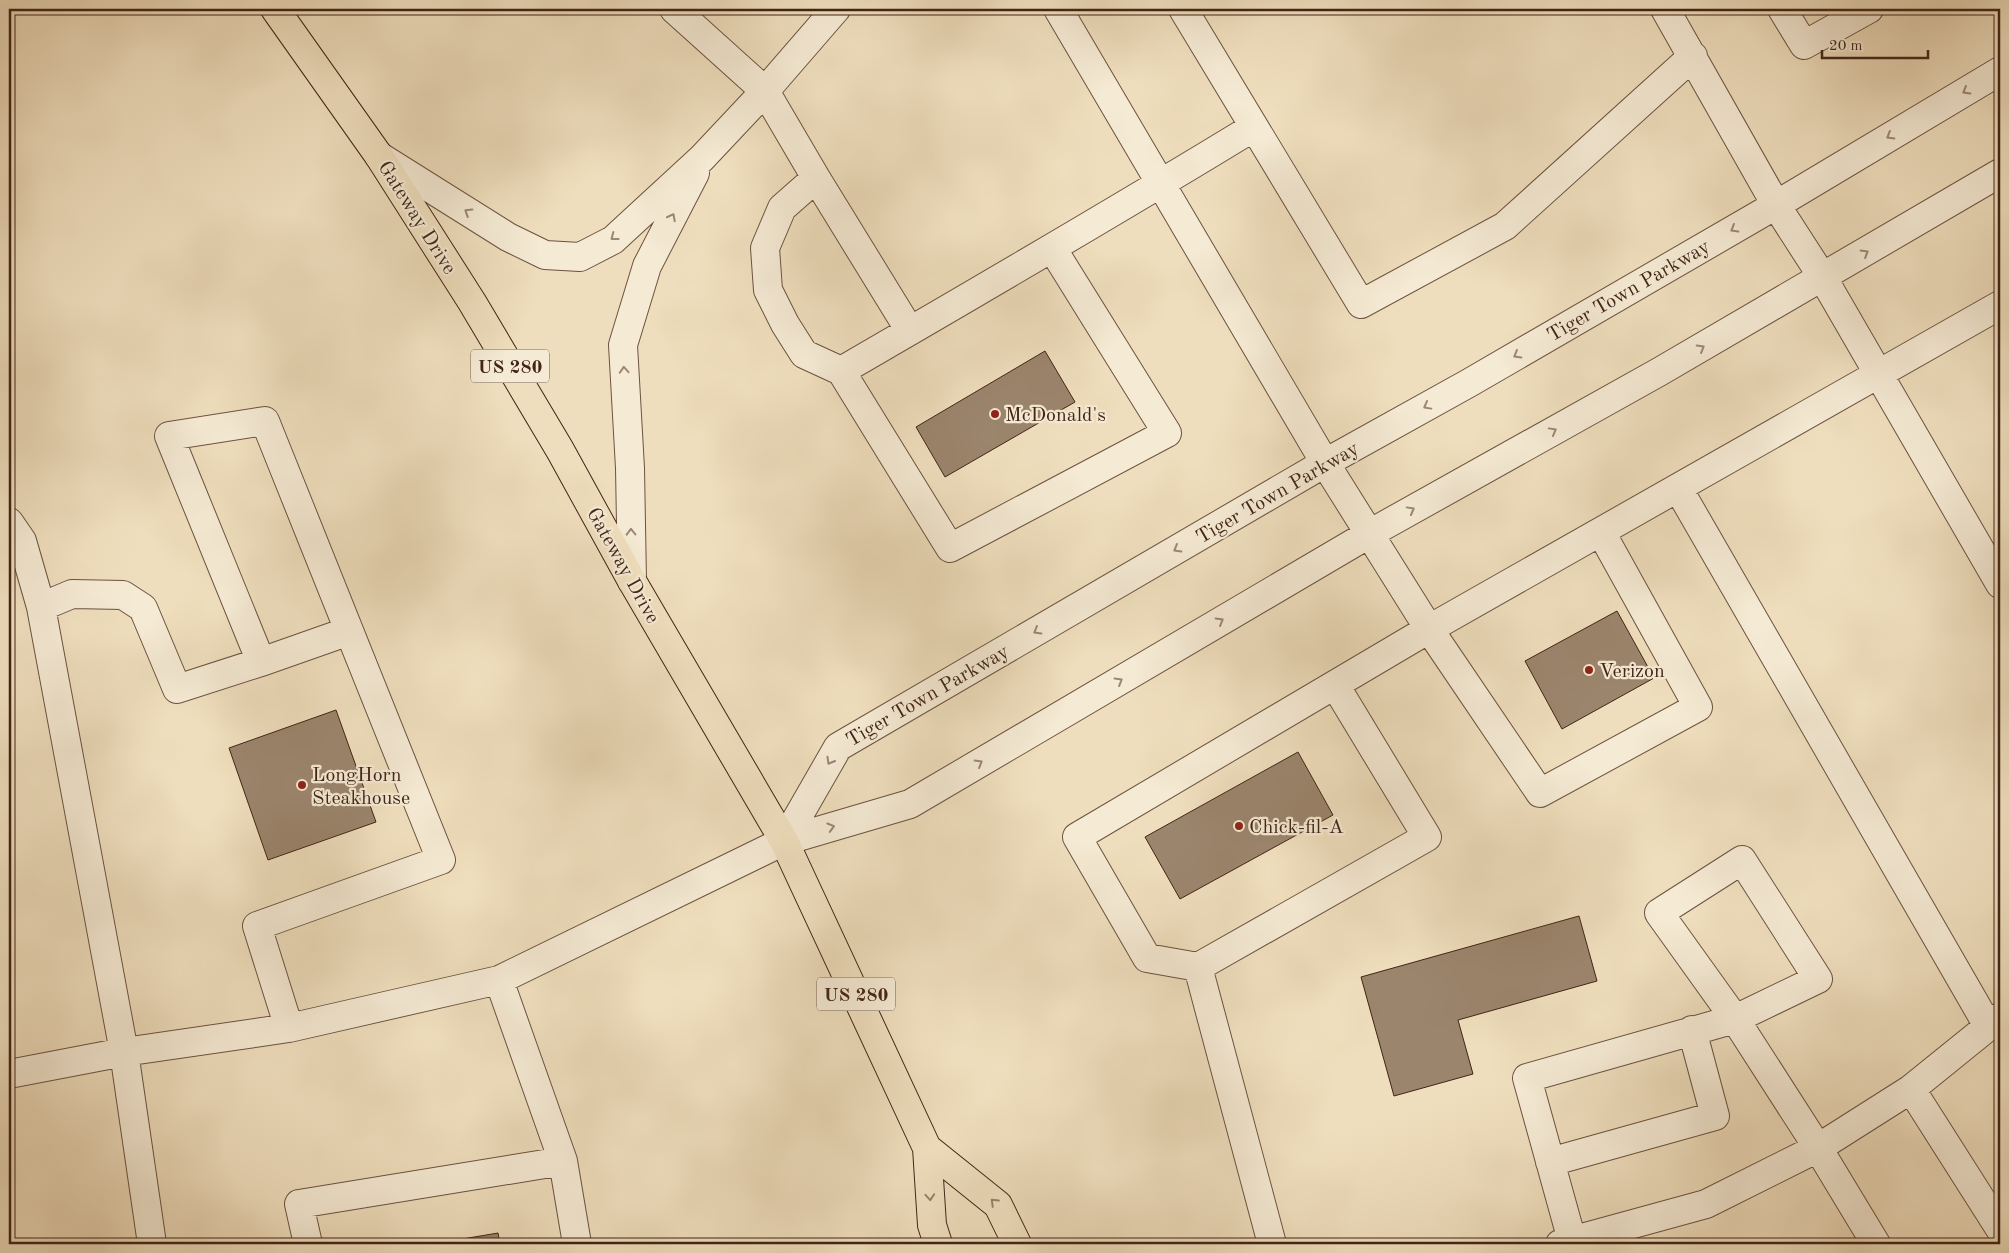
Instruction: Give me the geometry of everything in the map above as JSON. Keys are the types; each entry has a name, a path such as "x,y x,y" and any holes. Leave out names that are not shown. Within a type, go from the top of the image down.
{"highway":[{"name":"Gateway Drive","path":"275,9 379,156 472,302 560,450 632,581 784,841 927,1148 932,1226 938,1244"},
{"name":"Gateway Drive","path":"927,1148 998,1205 1017,1244"}],"lane":[{"path":"674,9 765,91 816,178 910,330"},
{"path":"379,156 508,236 544,255 580,257 613,240 702,158 765,91 836,9"},
{"path":"1058,9 1325,463 1429,629 1540,793 1698,707 1601,532"},
{"path":"1183,9 1360,304 1504,226 1693,56"},
{"path":"1665,9 1776,205 1823,278 2000,584"},
{"path":"1782,9 1804,45 1869,9"},
{"name":"Tiger Town Parkway","path":"784,841 838,747 1325,463 1469,383 1776,205 2000,71"},
{"path":"841,371 1161,184 1254,127"},
{"path":"632,581 630,468 623,345 647,266 702,158"},
{"path":"9,1074 124,1052 289,1028 499,980 784,841 910,804 1369,534 1823,278 2000,174"},
{"path":"816,178 782,208 765,248 768,290 785,324 804,354 841,371 950,548 1166,434 1052,248"},
{"path":"1335,685 1426,837 1198,967 1147,958 1077,837 1429,629 2000,305"},
{"path":"261,662 169,436 265,421 441,860 257,926 289,1028"},
{"path":"1678,488 1994,1022 1911,1089 1818,1148 1706,1204 1568,1243 1550,1162 1527,1078 1735,1019 1818,979 1742,860 1659,912 1735,1019 1818,1148 1876,1244"},
{"path":"9,522 22,541 41,607 124,1052 152,1244"},
{"path":"41,607 72,594 123,595 144,608 177,690 349,631"},
{"path":"1198,967 1272,1244"},
{"path":"499,980 563,1161 577,1244"},
{"path":"1550,1162 1715,1116 1692,1030"},
{"path":"1911,1089 2000,1229"},
{"path":"308,1244 299,1204 563,1161"}],"building":[{"name":"McDonald's","path":"1045,351 1075,402 945,477 916,427"},
{"name":"Verizon","path":"1617,611 1654,678 1562,729 1525,661"},
{"name":"LongHorn Steakhouse","path":"336,710 376,822 268,860 229,748"},
{"name":"Chick-fil-A","path":"1298,752 1333,815 1180,899 1145,837"},
{"path":"1579,916 1597,981 1458,1020 1473,1074 1394,1096 1361,977"},
{"path":"498,1233 500,1244 433,1244"}],"place":[{"name":"McDonald's","path":"995,414"},
{"name":"Verizon","path":"1589,670"},
{"name":"LongHorn Steakhouse","path":"302,785"},
{"name":"Chick-fil-A","path":"1239,826"}]}
